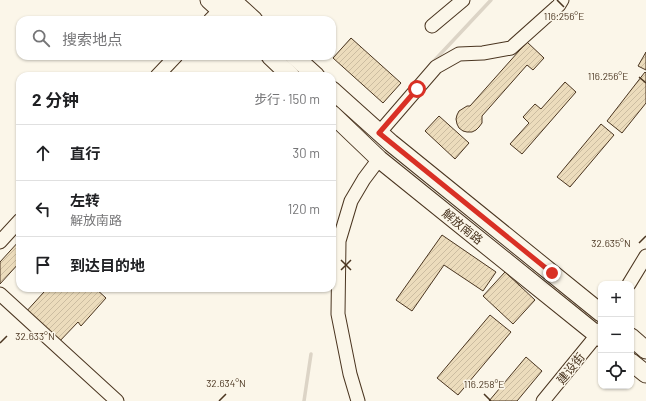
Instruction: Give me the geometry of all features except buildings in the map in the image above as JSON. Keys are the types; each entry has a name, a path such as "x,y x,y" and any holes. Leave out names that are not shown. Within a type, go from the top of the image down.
{"main road":[{"path":"222,8 243,16"},
{"path":"274,60 287,72"},
{"path":"298,60 312,72"},
{"name":"解放南路","path":"336,94 397,148 598,311"},
{"name":"解放南路","path":"336,118 379,158 598,332"},
{"path":"634,340 646,350"},
{"path":"634,364 646,374"}],"street":[{"path":"432,26 463,0"},
{"path":"379,133 436,67 459,54 483,53 511,48 559,5 562,0"},
{"path":"161,72 172,60"},
{"path":"358,401 350,374 338,314 339,241 351,201 379,158"},
{"path":"0,242 16,224"},
{"path":"631,281 646,256"},
{"path":"0,294 117,401"},
{"name":"建设街","path":"543,401 598,336"}],"waterway":[{"path":"432,63 491,0"},
{"path":"304,401 311,354"}],"route":[{"path":"417,89 379,133 552,273"}]}
